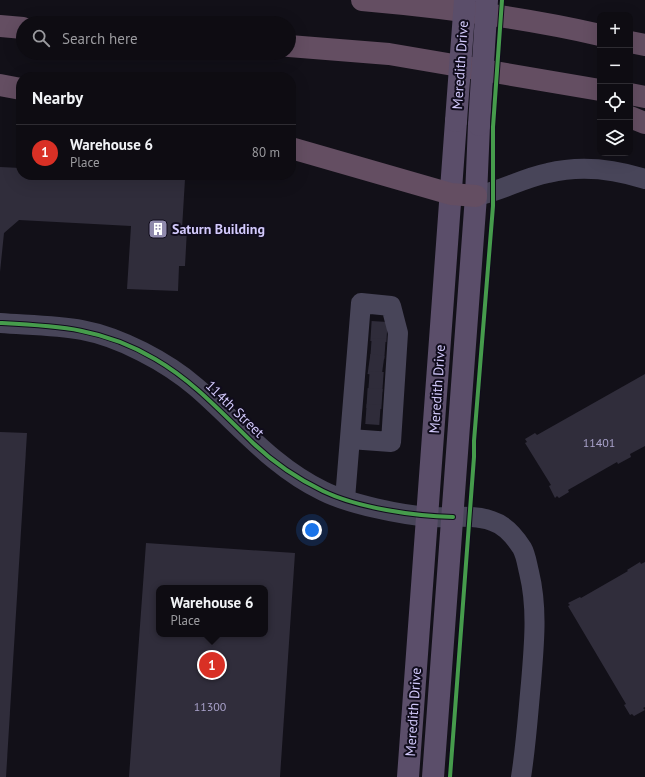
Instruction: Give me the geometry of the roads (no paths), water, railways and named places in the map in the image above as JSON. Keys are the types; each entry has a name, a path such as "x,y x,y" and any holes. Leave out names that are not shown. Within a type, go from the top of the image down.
{"highway":[{"path":"362,0 437,7 568,28 597,34"},
{"path":"0,26 16,27"},
{"path":"633,43 645,45"},
{"path":"296,47 389,54 597,89"},
{"path":"565,84 597,102"},
{"path":"0,85 16,88"},
{"path":"633,95 645,97"},
{"path":"633,118 645,123"},
{"path":"296,149 451,194 476,196"}],"main road":[{"name":"Meredith Drive","path":"408,777 465,0"},
{"name":"Meredith Drive","path":"433,777 476,196 487,0"}],"street":[{"path":"476,196 493,193 548,173 575,168 633,175 645,179"},
{"name":"114th Street","path":"0,323 81,329 92,332 153,358 195,386 254,443 287,470 323,492 360,504 428,516 480,518 491,520 501,525 512,535 523,550 534,594 535,628 521,777"},
{"path":"345,499 350,439 376,373 391,442 350,439"}],"tunnel":[{"path":"371,331 387,332"},
{"path":"371,348 385,349"},
{"path":"369,364 383,366"},
{"path":"369,381 383,382"},
{"path":"367,398 382,399"},
{"path":"366,414 380,415"}],"place":[{"name":"Saturn Building","path":"158,229"},
{"name":"Warehouse 6","path":"212,665"}]}
